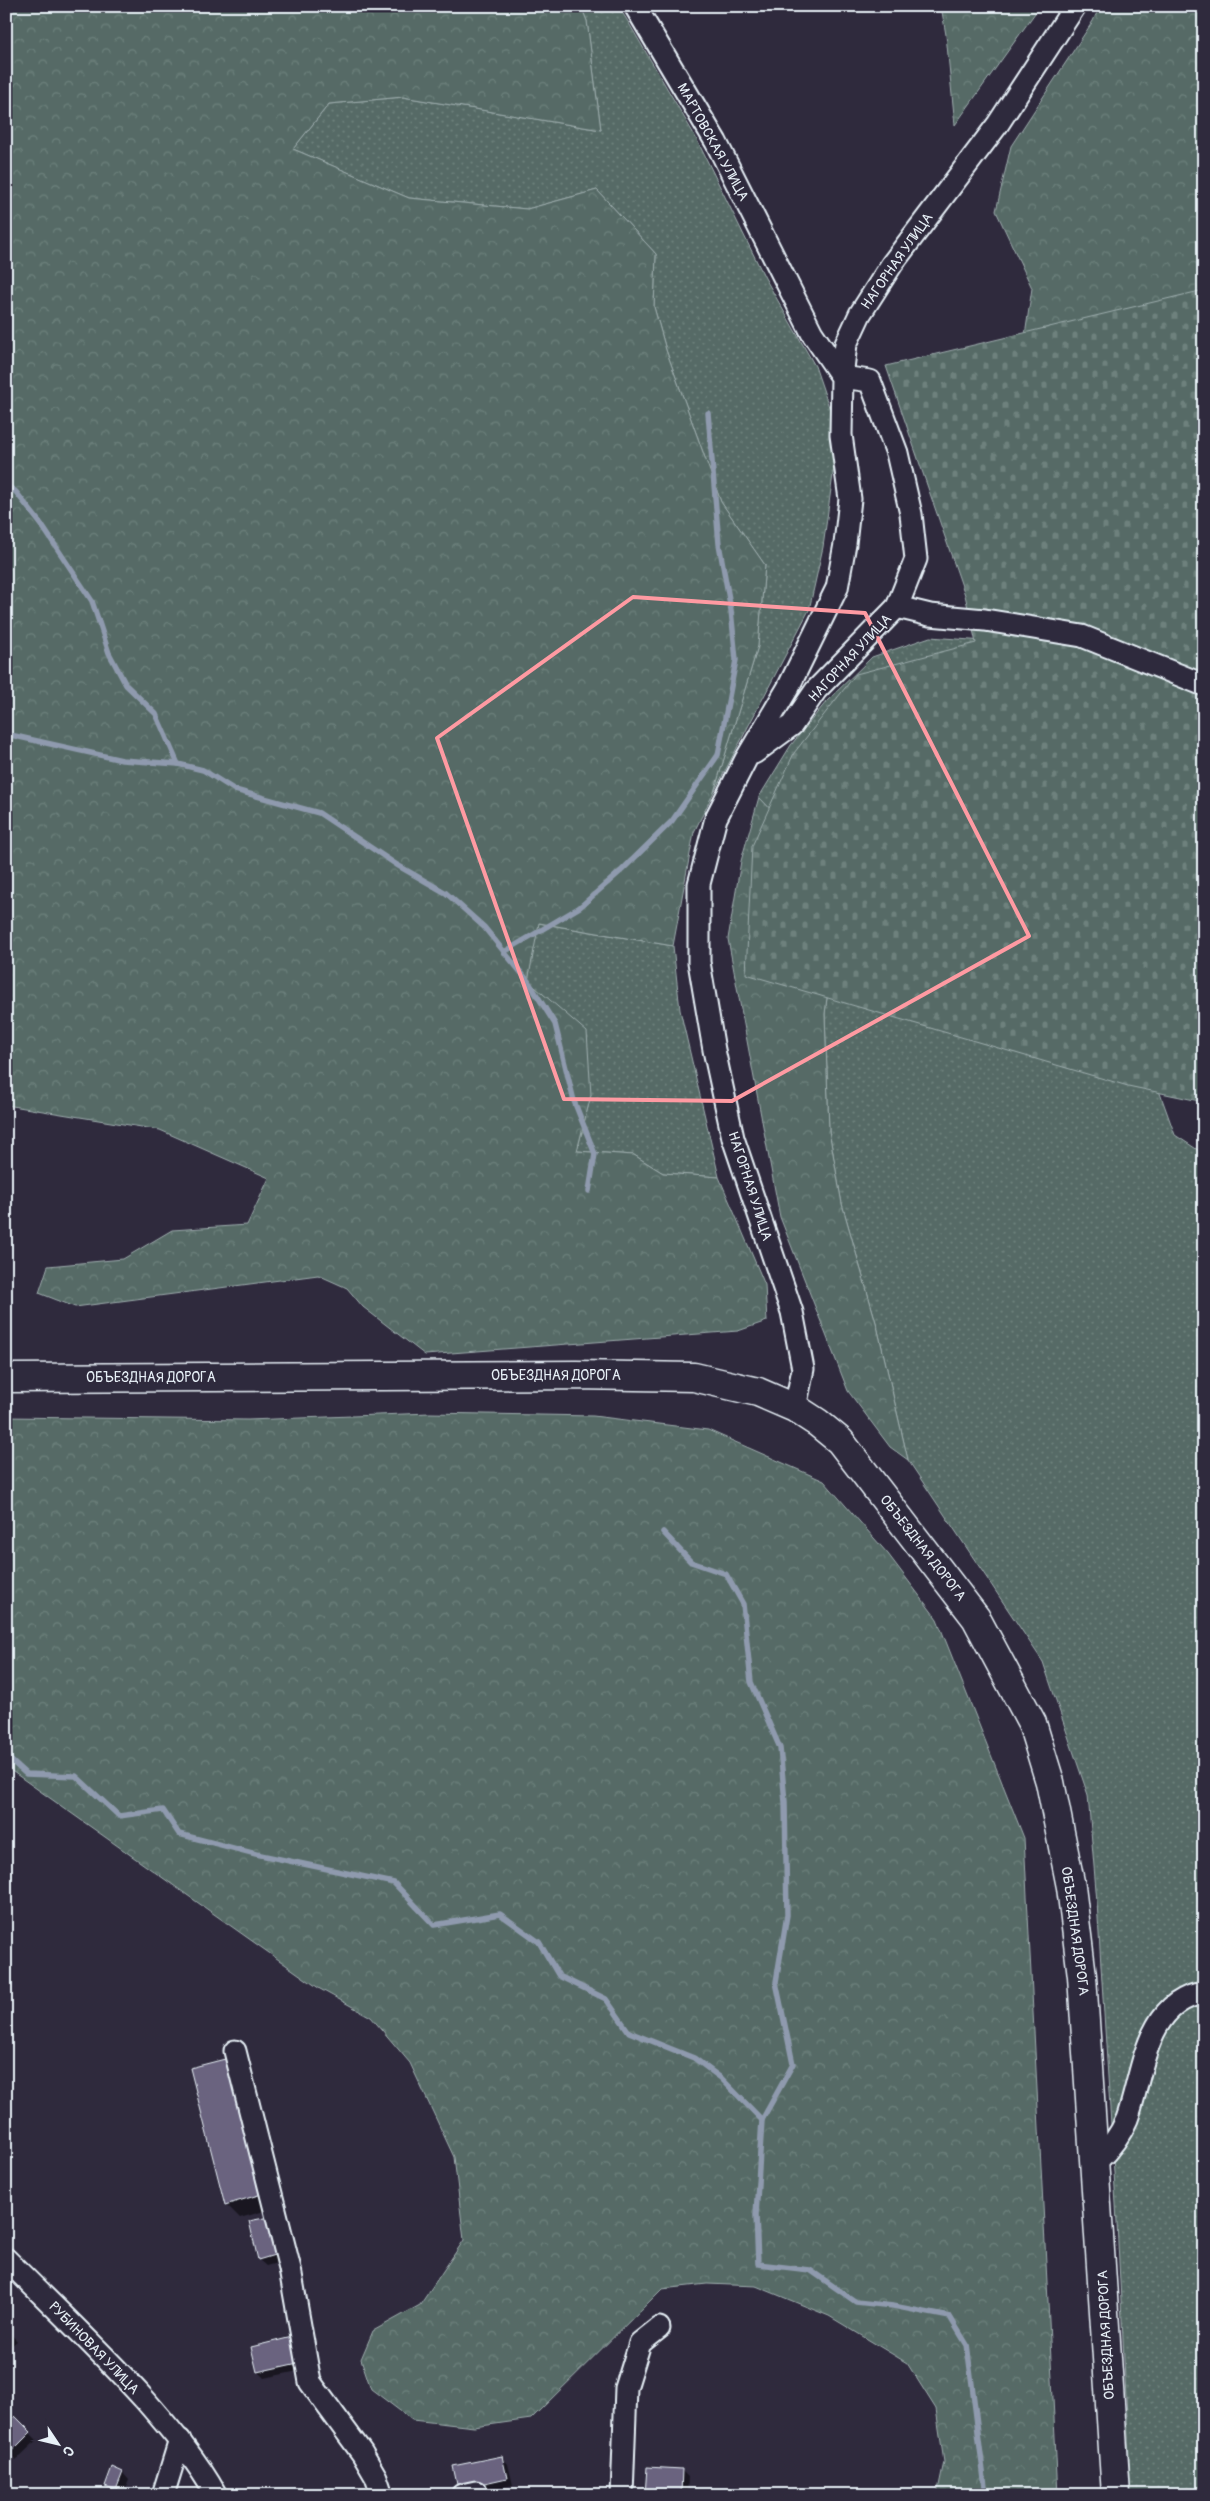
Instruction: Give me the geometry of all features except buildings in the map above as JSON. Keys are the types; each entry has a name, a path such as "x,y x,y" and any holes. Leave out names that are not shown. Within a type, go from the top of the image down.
{"main road":[{"name":"ОБЪЕЗДНАЯ ДОРОГА","path":"6,1378 576,1375 694,1377 758,1392 795,1408 818,1422 840,1441 976,1618 1032,1723 1050,1782 1071,1887 1082,1976 1096,2162 1116,2495"}],"street":[{"name":"МАРТОВСКАЯ УЛИЦА","path":"635,6 716,142 812,333 842,377"},
{"name":"НАГОРНАЯ УЛИЦА","path":"795,1408 803,1369 792,1312 733,1138 714,1050 700,962 699,884 716,818 746,759 788,688 837,588 845,544 850,499 841,435 842,377 846,344 860,314 892,264 998,124 1075,6"},
{"name":"НАГОРНАЯ УЛИЦА","path":"746,759 792,725 816,690 898,606 916,559 911,514 896,453 870,381 842,377"},
{"path":"898,606 930,615 986,620 1082,636 1204,685"},
{"path":"1096,2162 1114,2145 1127,2119 1148,2043 1170,2009 1192,1995 1204,1993"},
{"path":"235,2051 290,2269 310,2382 362,2453 376,2477 382,2495"},
{"name":"РУБИНОВАЯ УЛИЦА","path":"6,2258 100,2350 180,2440 216,2495"},
{"path":"622,2495 626,2388 640,2343 659,2328"},
{"path":"163,2495 180,2440"}],"highlighted area":[{"path":"633,597 865,613 1029,936 732,1101 564,1099 437,738"}],"green space":[{"path":"6,6 581,6 587,21 601,130 403,97 329,104 293,149 409,198 527,209 597,190 656,254 654,307 666,350 721,502 765,565 758,646 714,792 694,832 673,946 539,923 528,981 587,1032 591,1095 577,1151 634,1155 663,1173 719,1177 765,1285 767,1321 738,1331 425,1355 363,1307 347,1288 318,1275 75,1307 39,1293 48,1266 123,1259 172,1230 247,1225 269,1178 160,1130 6,1105"},
{"path":"581,6 618,6 627,20 695,136 765,278 815,366 830,410 835,460 823,547 809,610 714,792 758,646 765,565 721,502 666,350 654,307 656,254 597,190 527,209 409,198 293,149 329,104 403,97 601,130 587,21"},
{"path":"941,6 1040,6 955,125 946,35"},
{"path":"1100,6 1204,6 1204,657 1022,356 1032,288 996,211 1011,146 1093,21"},
{"path":"1204,290 1204,1102 1128,1086 746,974 752,846 794,753 856,674 976,643 965,595 886,366"},
{"path":"930,637 998,642 1175,1135 1204,1154 1204,2495 1131,2495 1116,2204 1097,1902 1088,1795 1043,1662 908,1460 877,1326 842,1204 829,1131 825,1014 834,940 790,830 759,797 791,745 826,702 872,657"},
{"path":"759,797 790,830 834,940 825,1014 829,1131 842,1204 877,1326 908,1460 890,1447 848,1391 780,1217 728,939 741,861"},
{"path":"538,923 673,946 680,1010 719,1177 663,1173 634,1155 577,1151 591,1095 528,981"},
{"path":"430,1413 593,1416 708,1430 824,1481 888,1554 937,1619 1024,1838 1058,2495 937,2495 944,2462 936,2409 907,2363 829,2316 756,2286 707,2284 662,2289 531,2419 474,2427 412,2420 371,2389 361,2359 373,2331 420,2305 464,2240 454,2157 410,2063 371,2017 320,1989 6,1767 6,1417 248,1420"}],"waterway":[{"path":"504,952 580,907 622,870 672,821 718,755 736,660 731,610 719,544 708,413"},
{"path":"6,485 16,492 41,524 92,601 109,653 126,685 156,714 178,764"},
{"path":"6,734 122,760 178,764 203,770 235,790 319,813 397,865 446,893 484,927 528,981 555,1024 574,1101 595,1154 589,1191"},
{"path":"663,1532 691,1562 726,1574 743,1604 751,1682 780,1748 785,1802 787,1915 776,1982 793,2064 762,2120 756,2215 758,2264 810,2270 856,2302 893,2306 950,2317 967,2345 986,2495"},
{"path":"6,1756 26,1774 76,1776 119,1816 163,1810 179,1834 256,1854 394,1883 434,1925 500,1914 539,1942 559,1976 606,1999 629,2032 694,2058 721,2078 762,2120"}]}
